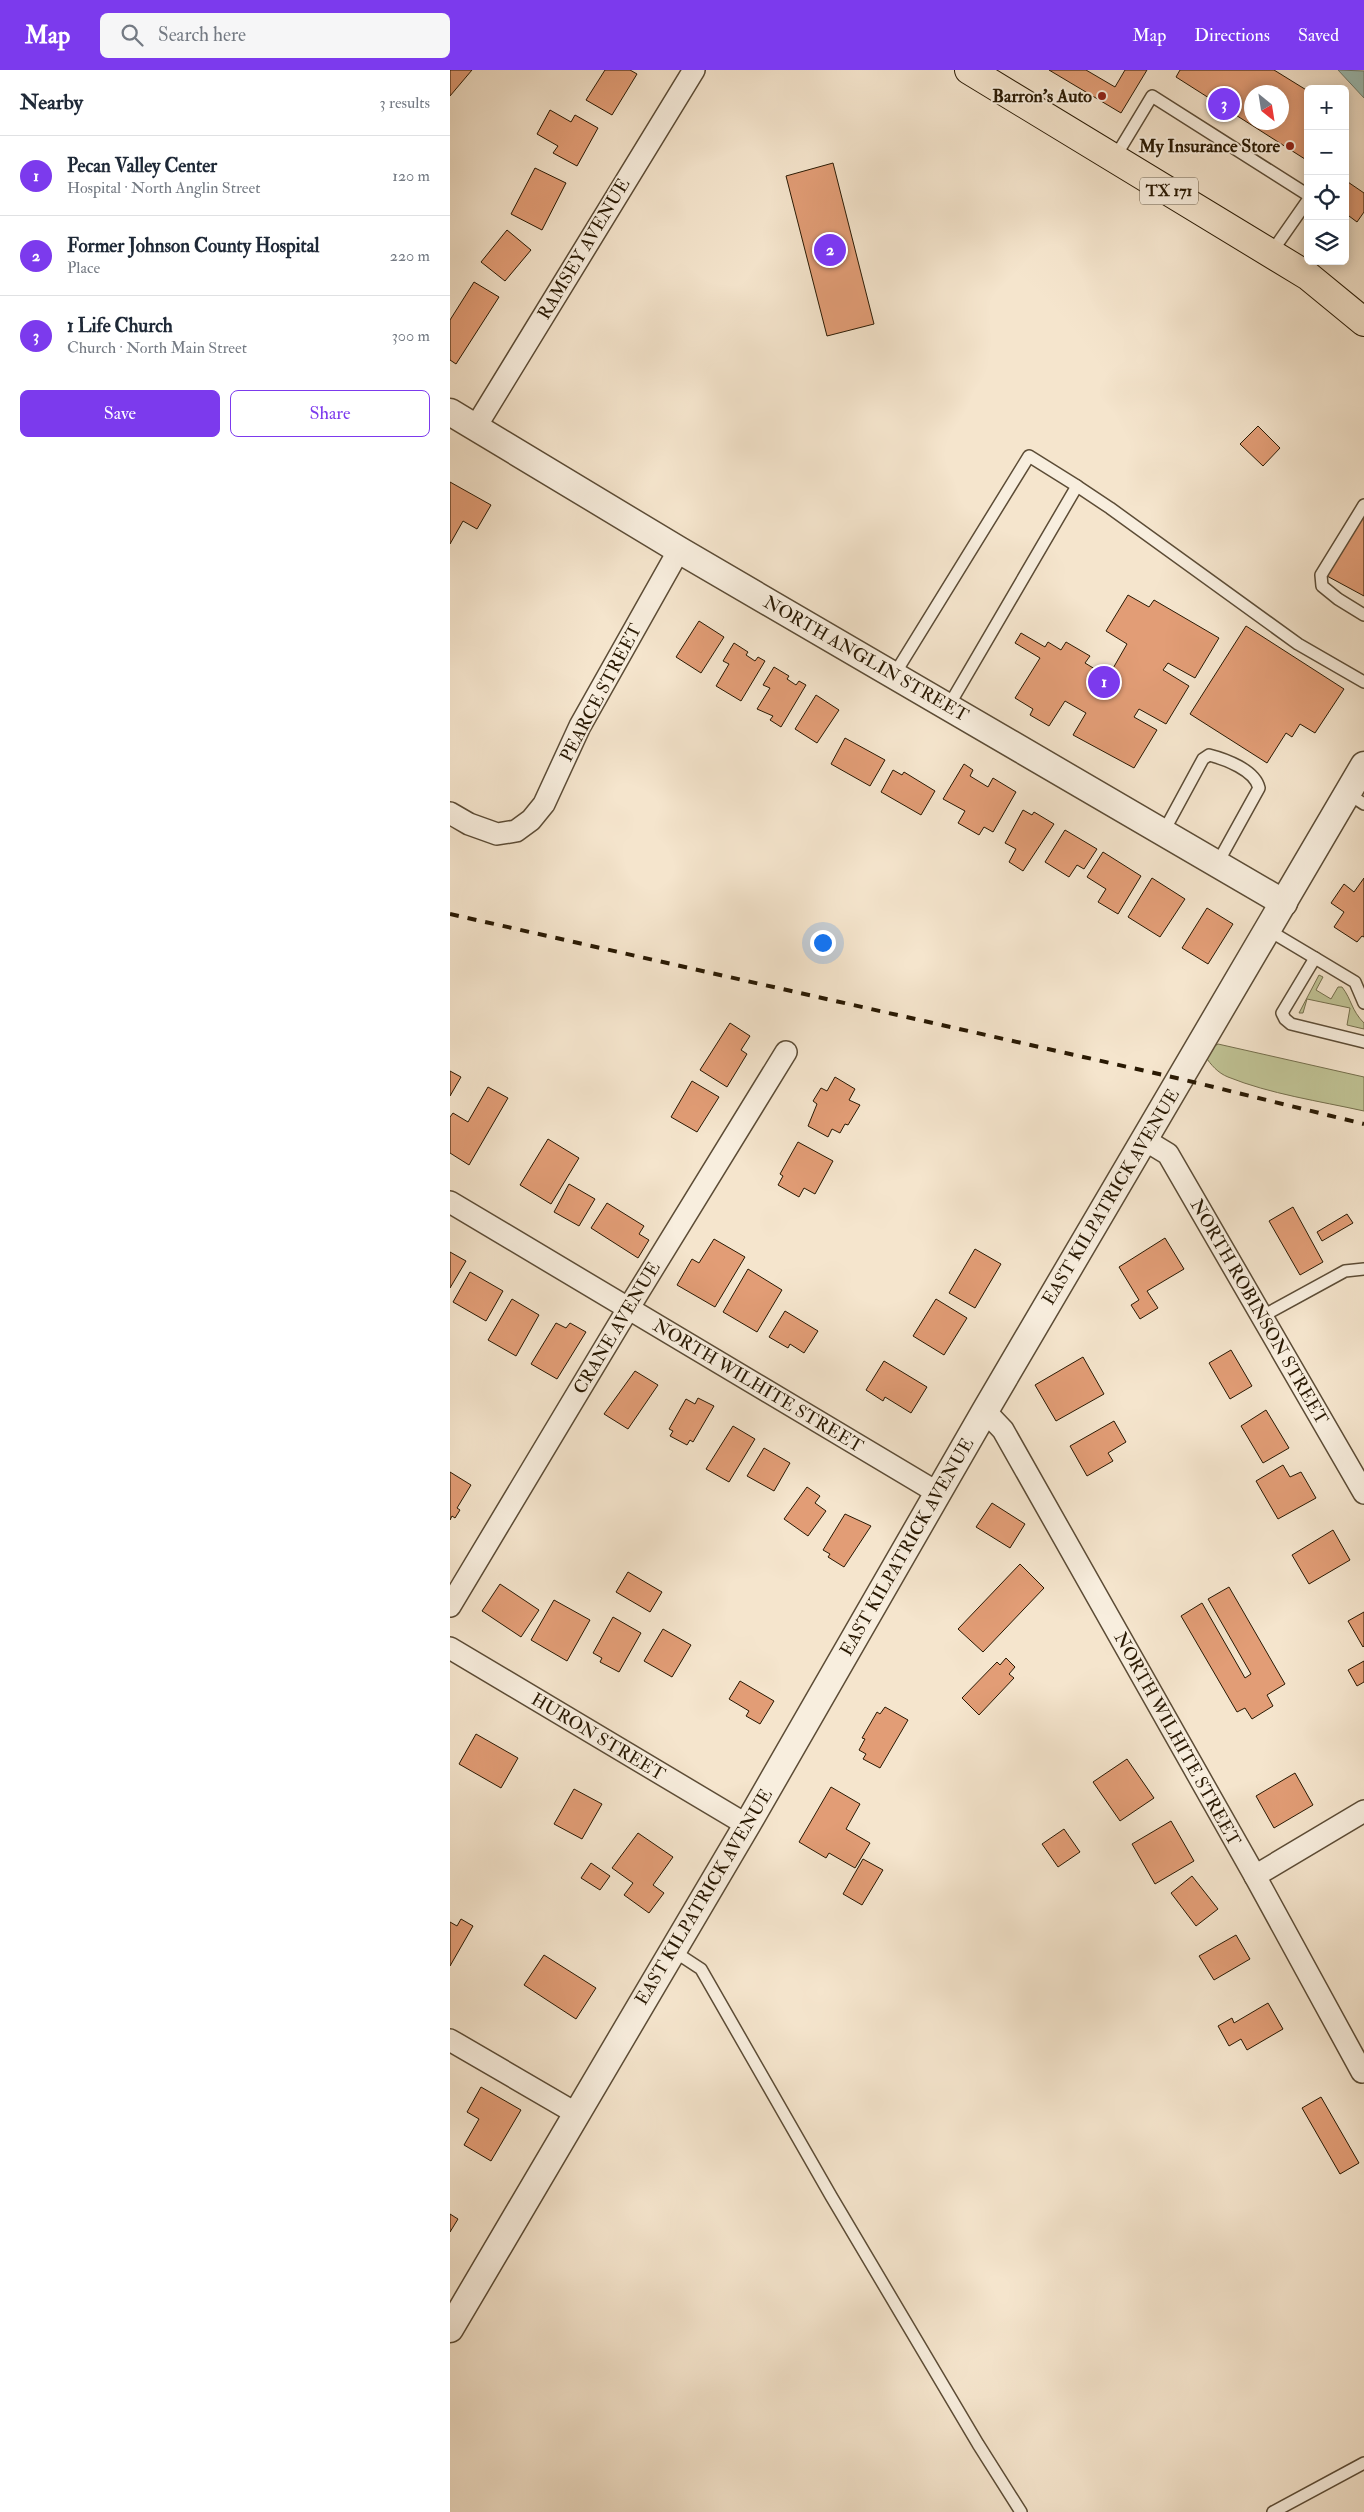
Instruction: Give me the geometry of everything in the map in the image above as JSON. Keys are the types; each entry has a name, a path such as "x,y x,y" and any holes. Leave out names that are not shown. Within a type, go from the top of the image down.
{"main road":[{"name":"TX 171","path":"985,74 1114,159 1308,276 1364,322"}],"street":[{"name":"RAMSEY AVENUE","path":"475,428 687,72"},
{"name":"NORTH ANGLIN STREET","path":"450,412 679,550 1284,902"},
{"name":"PEARCE STREET","path":"450,813 469,824 497,834 516,831 531,820 544,804 580,726 679,550"},
{"name":"EAST KILPATRICK AVENUE","path":"450,2329 747,1825 985,1411 1284,902 1356,799 1364,764"},
{"name":"CRANE AVENUE","path":"450,1606 628,1309 786,1052"},
{"name":"NORTH ROBINSON STREET","path":"1145,1140 1168,1154 1364,1493"},
{"name":"NORTH WILHITE STREET","path":"450,1202 938,1493"},
{"name":"NORTH WILHITE STREET","path":"985,1411 1003,1430 1255,1876 1362,2072"},
{"name":"HURON STREET","path":"450,1648 747,1825"},
{"path":"1255,1876 1364,1811"},
{"path":"450,2040 577,2114"}],"lane":[{"path":"1114,159 1152,96 1304,192"},
{"path":"1271,253 1304,206"},
{"path":"894,675 1029,456 1077,486 1298,644 1364,682"},
{"path":"948,707 1077,486"},
{"path":"1364,505 1322,575 1322,586 1338,599 1364,614"},
{"path":"1164,831 1203,759 1208,755 1252,774 1259,788 1217,864"},
{"path":"1268,930 1355,982 1364,1003"},
{"path":"1315,958 1282,1013 1285,1019 1291,1024 1364,1042"},
{"path":"1262,1317 1345,1271 1364,1269"},
{"path":"672,1950 701,1969 831,2196 1021,2512"},
{"path":"1274,2512 1364,2463"}],"green space":[{"path":"1319,975 1323,977 1316,990 1331,999 1338,987 1342,987 1356,1014 1364,1023 1364,1029 1347,1025 1350,1008 1307,999 1303,1013 1299,1013"},
{"path":"1218,1044 1364,1077 1364,1111 1278,1093 1228,1077 1215,1068 1205,1056 1211,1048"}],"water":[{"path":"1338,70 1364,71 1364,98"}],"building":[{"path":"450,70 472,70 450,96"},
{"path":"605,70 630,70 637,74 612,115 586,100"},
{"path":"1049,70 1086,70 1115,87 1125,70 1147,70 1121,113"},
{"path":"1180,70 1274,70 1304,89 1304,158 1259,130 1289,130 1289,85 1244,85 1244,120 1176,77"},
{"path":"550,110 571,122 575,115 598,128 577,166 553,153 558,146 537,134"},
{"path":"833,163 874,324 827,336 786,176"},
{"path":"535,168 566,183 542,230 511,214"},
{"path":"1349,183 1364,193 1364,212 1357,222 1349,216"},
{"path":"507,230 531,250 505,281 481,262"},
{"path":"474,282 499,297 456,364 450,360 450,320"},
{"path":"1258,426 1280,448 1263,466 1240,444"},
{"path":"450,482 491,505 477,529 463,521 450,544"},
{"path":"1364,516 1364,596 1327,576"},
{"path":"1128,595 1149,607 1154,600 1219,638 1195,678 1168,663 1163,670 1189,686 1166,724 1139,709 1134,717 1157,730 1134,768 1073,735 1086,713 1065,701 1049,726 1030,715 1033,709 1015,698 1040,658 1015,643 1021,633 1045,647 1048,642 1061,650 1066,642 1090,656 1085,663 1108,677 1127,644 1106,631"},
{"path":"699,621 724,637 701,673 676,657"},
{"path":"1246,626 1344,689 1315,733 1300,724 1292,737 1286,733 1267,763 1190,714"},
{"path":"734,643 748,652 746,655 755,661 758,657 765,661 741,701 716,686 729,664 723,661"},
{"path":"774,667 789,676 787,679 796,685 799,681 806,685 781,727 770,720 773,716 757,709 770,688 763,685"},
{"path":"816,695 839,710 817,743 795,729"},
{"path":"845,738 885,760 870,786 831,764"},
{"path":"964,764 973,770 970,776 988,787 993,778 1016,792 993,832 984,827 979,835 958,823 965,811 943,799"},
{"path":"893,770 902,775 904,772 935,791 921,815 881,792"},
{"path":"1023,810 1032,815 1034,812 1054,824 1023,871 1009,862 1016,849 1005,843"},
{"path":"1065,830 1097,849 1084,869 1077,865 1069,877 1045,862"},
{"path":"1103,852 1141,876 1118,914 1098,902 1106,889 1087,877"},
{"path":"1152,878 1185,899 1160,937 1128,917"},
{"path":"1364,878 1364,937 1362,936 1357,942 1334,927 1344,912 1331,903 1344,884 1354,892"},
{"path":"1207,908 1233,924 1208,964 1182,948"},
{"path":"730,1023 750,1036 741,1050 747,1054 727,1087 700,1070"},
{"path":"450,1071 461,1077 450,1096"},
{"path":"835,1077 855,1089 849,1100 860,1105 848,1125 845,1124 840,1133 832,1129 828,1137 808,1126 817,1104 813,1101 821,1088 827,1091"},
{"path":"692,1081 719,1097 697,1132 671,1117"},
{"path":"488,1087 508,1098 469,1165 450,1153 450,1117 453,1113 468,1122"},
{"path":"548,1139 579,1158 551,1204 520,1185"},
{"path":"798,1142 833,1161 815,1194 804,1188 799,1197 778,1185 783,1176 780,1174"},
{"path":"569,1184 595,1199 579,1226 554,1212"},
{"path":"607,1203 644,1226 639,1234 649,1240 638,1258 591,1228"},
{"path":"1293,1207 1323,1262 1300,1275 1269,1221"},
{"path":"1347,1214 1353,1223 1322,1241 1317,1232"},
{"path":"1165,1238 1184,1269 1147,1291 1158,1308 1140,1319 1131,1305 1139,1300 1119,1267"},
{"path":"714,1239 745,1257 715,1307 677,1285 692,1259 699,1263"},
{"path":"975,1249 1001,1264 975,1308 949,1293"},
{"path":"450,1252 466,1261 450,1288"},
{"path":"748,1269 782,1290 757,1332 723,1312"},
{"path":"470,1272 503,1291 486,1321 453,1302"},
{"path":"512,1299 539,1315 516,1356 488,1340"},
{"path":"936,1299 967,1318 944,1355 913,1336"},
{"path":"785,1311 818,1331 804,1353 790,1344 788,1348 769,1337"},
{"path":"556,1323 566,1328 570,1323 586,1332 557,1379 531,1364"},
{"path":"1231,1350 1252,1386 1230,1399 1209,1363"},
{"path":"1083,1357 1104,1394 1056,1421 1035,1385"},
{"path":"884,1361 927,1387 911,1413 885,1397 883,1401 866,1390"},
{"path":"635,1371 658,1385 628,1429 604,1414"},
{"path":"698,1398 714,1406 693,1442 690,1440 687,1445 670,1436 673,1431 669,1429 686,1399 695,1404"},
{"path":"1266,1410 1289,1448 1263,1463 1241,1426"},
{"path":"1114,1421 1126,1442 1108,1453 1113,1461 1087,1476 1070,1446"},
{"path":"733,1426 755,1439 729,1482 706,1469"},
{"path":"764,1448 790,1463 774,1491 747,1476"},
{"path":"1283,1465 1290,1477 1301,1472 1316,1498 1278,1519 1256,1481"},
{"path":"450,1472 471,1485 457,1508 460,1510 455,1518 452,1516 450,1520"},
{"path":"807,1487 820,1496 815,1503 826,1511 808,1536 784,1519"},
{"path":"992,1503 1025,1524 1010,1548 976,1527"},
{"path":"845,1514 871,1526 844,1567 828,1557 830,1554 823,1550"},
{"path":"1333,1530 1350,1560 1309,1584 1292,1555"},
{"path":"1020,1564 1044,1588 983,1652 958,1629"},
{"path":"628,1572 662,1592 650,1612 616,1592"},
{"path":"500,1584 539,1610 521,1637 482,1611"},
{"path":"1229,1587 1285,1684 1267,1695 1273,1706 1252,1719 1245,1708 1237,1712 1181,1616 1202,1603 1245,1678 1251,1674 1208,1599"},
{"path":"554,1600 590,1620 567,1661 531,1640"},
{"path":"1364,1612 1364,1646 1363,1647 1348,1621"},
{"path":"613,1617 641,1633 619,1672 600,1662 602,1658 593,1653"},
{"path":"663,1629 691,1645 672,1677 644,1661"},
{"path":"1006,1658 1015,1667 1009,1674 1014,1678 979,1715 962,1698 997,1662 1000,1665"},
{"path":"1364,1661 1364,1682 1357,1686 1348,1670"},
{"path":"740,1681 774,1701 760,1724 746,1716 749,1711 729,1699"},
{"path":"885,1707 908,1720 880,1768 863,1759 866,1754 859,1750 865,1739 862,1738 877,1712 880,1714"},
{"path":"476,1734 518,1758 501,1788 459,1764"},
{"path":"1127,1759 1154,1798 1120,1821 1093,1782"},
{"path":"1295,1773 1313,1805 1274,1828 1256,1796"},
{"path":"831,1787 860,1804 846,1829 870,1843 855,1868 829,1853 826,1858 799,1842"},
{"path":"574,1789 602,1804 582,1839 554,1824"},
{"path":"1171,1821 1194,1861 1155,1884 1132,1844"},
{"path":"1064,1829 1080,1852 1058,1867 1042,1844"},
{"path":"638,1833 673,1857 653,1885 664,1893 649,1913 624,1895 633,1883 612,1868"},
{"path":"863,1859 883,1870 862,1905 843,1894"},
{"path":"591,1863 610,1876 600,1890 581,1878"},
{"path":"1192,1876 1218,1909 1196,1926 1171,1893"},
{"path":"461,1919 473,1926 450,1966 450,1922 457,1926"},
{"path":"1236,1935 1250,1959 1214,1980 1199,1956"},
{"path":"544,1955 596,1988 576,2019 524,1985"},
{"path":"1268,2003 1283,2029 1247,2050 1241,2039 1229,2046 1218,2026 1232,2018 1234,2023"},
{"path":"481,2087 521,2110 491,2161 464,2145 479,2119 467,2112"},
{"path":"1321,2097 1359,2163 1340,2174 1302,2108"},
{"path":"450,2214 458,2219 450,2232"}],"railway":[{"path":"450,914 1181,1079 1364,1124"}],"place":[{"name":"Barron's Auto","path":"1102,96"},
{"name":"1 Life Church","path":"1224,104"},
{"name":"My Insurance Store","path":"1290,146"},
{"name":"Former Johnson County Hospital","path":"830,250"},
{"name":"Pecan Valley Center","path":"1104,682"}]}
